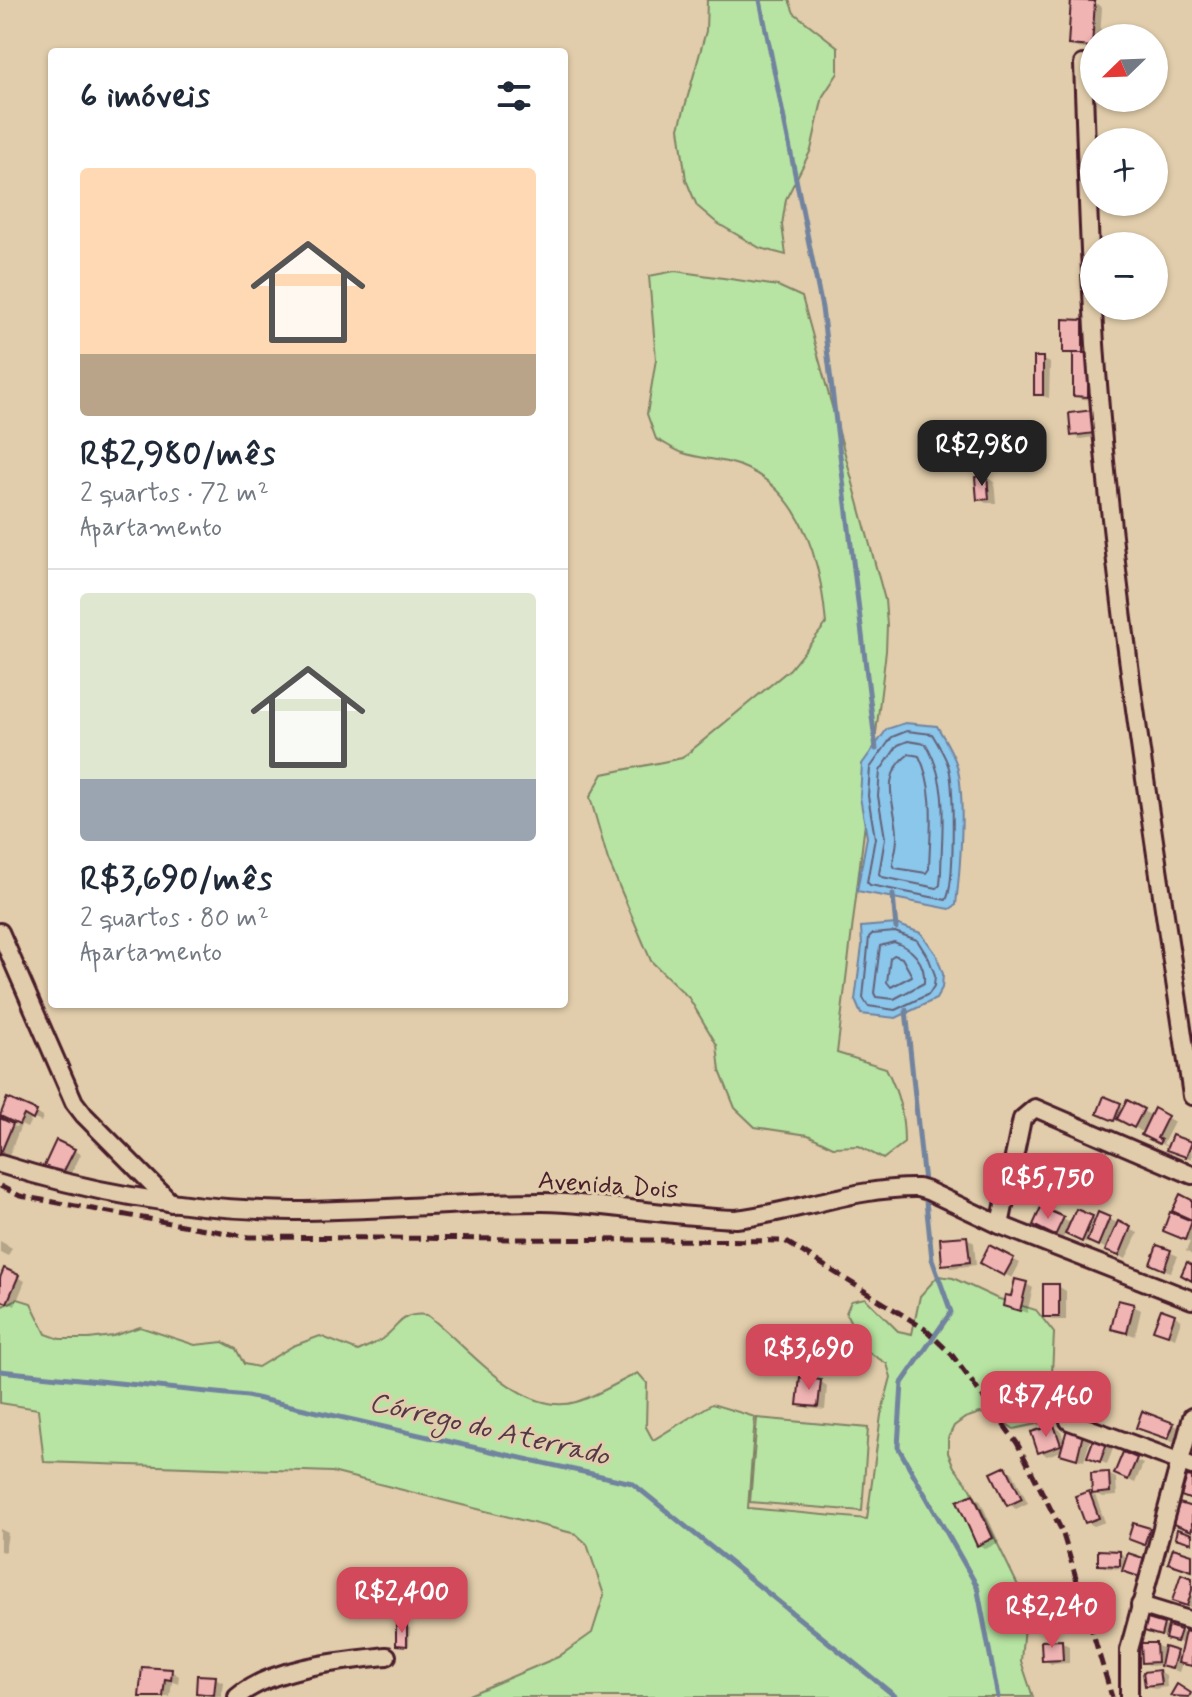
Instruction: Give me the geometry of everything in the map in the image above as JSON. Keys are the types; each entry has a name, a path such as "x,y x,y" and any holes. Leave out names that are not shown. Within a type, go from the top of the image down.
{"street":[{"path":"1085,112 1096,357 1111,512 1126,646 1192,1096"},
{"path":"0,932 74,1102 172,1204"},
{"path":"1000,1225 1022,1119 1035,1108 1192,1175"},
{"name":"Avenida Dois","path":"0,1164 49,1180 172,1204 296,1211 543,1202 736,1219 760,1217 832,1197 923,1190 1000,1225 1192,1300"},
{"path":"1129,1697 1129,1650 1140,1605 1186,1464 1192,1417"},
{"path":"1069,1421 1186,1464"},
{"path":"1140,1605 1192,1621"},
{"path":"237,1697 259,1682 303,1670 387,1656"}],"green space":[{"path":"707,0 789,0 794,13 838,47 838,73 823,96 811,150 786,199 782,225 786,255 760,248 717,223 697,206 686,180 679,128 706,31"},
{"path":"675,271 778,286 802,297 885,600 886,651 837,1053 886,1068 891,1077 902,1113 904,1143 883,1159 859,1146 833,1147 808,1135 755,1127 735,1108 720,1071 717,1045 689,998 651,961 608,860 590,797 603,774 682,758 790,669 826,624 813,553 793,510 778,491 760,476 738,465 683,453 656,439 647,414 656,359 649,276"},
{"path":"938,1276 953,1278 996,1298 1036,1310 1054,1333 1050,1413 1041,1423 1014,1429 993,1415 980,1413 954,1426 948,1438 948,1453 954,1467 971,1489 1026,1602 1021,1661 1033,1697 464,1697 558,1657 592,1633 604,1595 587,1544 576,1534 332,1472 44,1462 38,1409 0,1403 0,1307 18,1299 31,1303 46,1334 60,1339 113,1336 140,1327 195,1345 223,1342 236,1349 244,1364 258,1367 293,1346 320,1336 358,1351 382,1339 406,1318 427,1315 496,1376 535,1399 555,1404 576,1402 638,1373 647,1383 646,1427 653,1440 712,1404 755,1417 748,1508 867,1519 881,1415 891,1377 887,1364 864,1349 846,1313 851,1301 865,1298 898,1331 912,1334 920,1296"},
{"path":"757,1418 868,1428 862,1511 750,1502"}],"water":[{"path":"905,723 937,726 957,766 962,815 956,905 950,909 857,891 867,837 860,797 862,764 887,729"},
{"path":"896,924 921,933 936,954 943,974 942,988 936,999 896,1018 861,1014 855,1000 862,946 861,927"}],"building":[{"path":"1071,0 1095,1 1094,24 1080,24 1080,46 1068,45"},
{"path":"1063,319 1083,320 1083,353 1063,353"},
{"path":"1073,353 1088,353 1088,397 1073,396"},
{"path":"1034,357 1043,357 1043,395 1034,395"},
{"path":"1093,410 1095,433 1071,436 1069,413"},
{"path":"987,475 989,499 977,500 975,477"},
{"path":"1104,1096 1121,1103 1114,1121 1097,1114"},
{"path":"7,1098 37,1111 33,1120 24,1115 19,1125 0,1116"},
{"path":"1127,1100 1144,1109 1134,1128 1117,1119"},
{"path":"1154,1108 1168,1116 1157,1138 1161,1140 1159,1144 1141,1135"},
{"path":"0,1118 13,1124 0,1155"},
{"path":"1172,1135 1192,1142 1186,1157 1166,1150"},
{"path":"56,1140 75,1149 62,1175 44,1166"},
{"path":"1180,1194 1192,1200 1192,1220 1172,1211"},
{"path":"1041,1207 1064,1217 1055,1236 1033,1225"},
{"path":"1076,1209 1093,1216 1082,1242 1065,1234"},
{"path":"1098,1212 1110,1217 1098,1246 1087,1241"},
{"path":"1170,1212 1192,1221 1185,1240 1163,1231"},
{"path":"1118,1221 1131,1227 1119,1256 1105,1251"},
{"path":"967,1236 970,1262 942,1265 940,1238"},
{"path":"989,1245 1014,1258 1004,1276 980,1263"},
{"path":"1157,1245 1171,1250 1164,1270 1150,1264"},
{"path":"1187,1262 1192,1265 1192,1281 1181,1275"},
{"path":"4,1268 19,1275 7,1303 0,1300 0,1278"},
{"path":"1015,1279 1027,1282 1020,1311 1003,1306 1005,1295 1011,1296"},
{"path":"1043,1284 1059,1284 1059,1317 1043,1317"},
{"path":"1118,1300 1134,1304 1127,1333 1111,1329"},
{"path":"1161,1309 1175,1314 1168,1335 1153,1330"},
{"path":"800,1377 821,1380 818,1407 797,1405"},
{"path":"1091,1377 1097,1415 1074,1419 1068,1381"},
{"path":"1057,1386 1060,1402 1042,1405 1039,1389"},
{"path":"1142,1411 1174,1423 1168,1439 1136,1428"},
{"path":"1054,1425 1061,1445 1038,1453 1031,1432"},
{"path":"1067,1429 1083,1434 1077,1459 1060,1454"},
{"path":"1094,1438 1107,1443 1100,1462 1087,1457"},
{"path":"1123,1452 1137,1458 1128,1480 1114,1474"},
{"path":"1006,1466 1022,1499 1007,1506 991,1473"},
{"path":"1109,1472 1110,1492 1092,1494 1091,1473"},
{"path":"1187,1476 1192,1477 1192,1500 1181,1496"},
{"path":"1089,1491 1099,1518 1085,1523 1075,1496"},
{"path":"973,1494 993,1538 977,1546 957,1501"},
{"path":"1179,1503 1192,1507 1192,1531 1173,1524"},
{"path":"1133,1523 1150,1528 1144,1545 1128,1539"},
{"path":"1177,1529 1192,1534 1192,1543 1175,1538"},
{"path":"1173,1548 1192,1554 1192,1571 1168,1563"},
{"path":"1098,1550 1120,1551 1120,1566 1098,1565"},
{"path":"1128,1553 1146,1559 1140,1577 1122,1571"},
{"path":"1181,1574 1192,1578 1187,1606 1172,1601"},
{"path":"1144,1618 1164,1624 1161,1636 1141,1630"},
{"path":"396,1624 407,1625 407,1646 396,1645"},
{"path":"1168,1626 1181,1630 1177,1642 1165,1639"},
{"path":"1185,1631 1192,1633 1192,1666 1178,1663"},
{"path":"1062,1640 1063,1660 1042,1661 1041,1641"},
{"path":"1141,1643 1156,1643 1157,1662 1142,1663"},
{"path":"1164,1647 1177,1651 1172,1669 1160,1666"},
{"path":"142,1667 172,1669 171,1680 165,1679 163,1697 139,1697"},
{"path":"1159,1670 1161,1684 1145,1686 1143,1672"},
{"path":"197,1675 216,1676 214,1695 196,1693"},
{"path":"1177,1684 1191,1693 1189,1697 1170,1696"}],"waterway":[{"path":"760,0 822,308 876,749"},
{"path":"893,895 896,928"},
{"path":"906,1010 932,1259 951,1312 902,1383 898,1447 977,1586 998,1697"},
{"name":"Córrego do Aterrado","path":"0,1371 247,1396 632,1483 896,1697"}],"railway":[{"path":"0,1186 20,1196 249,1237 785,1241 925,1329 952,1355 1017,1443 1062,1531 1112,1697"}]}
